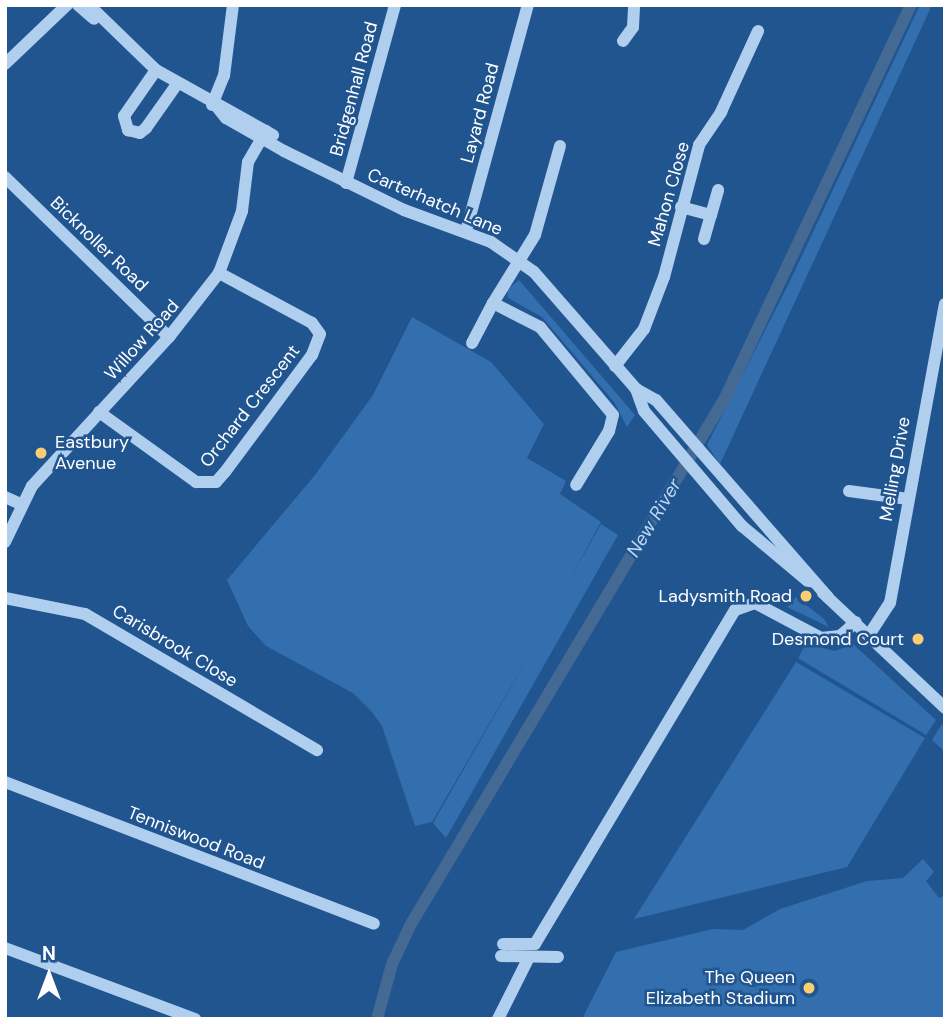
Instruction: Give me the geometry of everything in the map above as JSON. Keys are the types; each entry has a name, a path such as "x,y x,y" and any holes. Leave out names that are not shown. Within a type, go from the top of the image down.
{"street":[{"path":"5,64 67,5"},
{"path":"78,5 112,29"},
{"path":"89,5 112,29"},
{"path":"214,106 224,76 233,5"},
{"name":"Bridgenhall Road","path":"346,183 395,5"},
{"name":"Layard Road","path":"466,231 528,5"},
{"path":"623,41 633,27 634,5"},
{"name":"Carterhatch Lane","path":"112,29 156,70 177,84 346,183 404,210 466,231 534,272 636,389 656,400 828,597"},
{"name":"Mahon Close","path":"615,366 644,329 664,277 699,145 732,71 758,31"},
{"path":"156,70 124,116 128,130 140,133 146,128 177,84"},
{"name":"Willow Road","path":"5,542 32,486 169,337 219,273 242,211 247,162 263,135"},
{"path":"472,343 517,260 535,235 560,146"},
{"name":"Bicknoller Road","path":"5,177 169,337"},
{"path":"704,239 718,190"},
{"path":"681,206 711,215"},
{"name":"Orchard Crescent","path":"99,412 196,482 216,482 225,472 312,355 320,334 312,323 219,273"},
{"path":"493,303 540,327 613,415 609,431 576,485"},
{"name":"Melling Drive","path":"869,635 890,603 945,304"},
{"name":"Carterhatch Lane","path":"636,389 644,411 751,534 856,622 945,708"},
{"path":"849,491 908,499"},
{"path":"5,497 22,504"},
{"name":"Carisbrook Close","path":"5,598 85,614 317,750"},
{"path":"558,957 529,957 502,950 536,944 735,610 755,603 821,638 840,636 856,622"},
{"name":"Tenniswood Road","path":"5,782 374,924"},
{"path":"5,948 195,1019"},
{"path":"498,1019 529,957"}],"shaded area":[{"path":"920,5 932,5 720,464 707,445 789,283"},
{"path":"519,280 635,415 627,427 614,402 542,317 508,298 507,290"},
{"path":"412,317 491,362 544,424 527,458 566,481 560,494 601,522 568,583 601,524 618,535 446,838 433,823 532,650 432,822 415,826 382,726 372,712 353,693 266,646 248,626 227,580 315,475 373,395"},
{"path":"796,597 824,619 829,627 787,607"},
{"path":"806,644 835,651 853,644 936,720 926,735 798,658"},
{"path":"796,662 925,738 847,867 634,919"},
{"path":"942,724 945,727 945,752 932,740"},
{"path":"923,859 934,872 926,881 939,898 945,895 945,1019 582,1019 616,952 713,929 743,930 780,909 867,881 903,878"}],"waterway":[{"name":"New River","path":"377,1019 392,964 411,924 725,398 911,5"}],"place":[{"name":"Eastbury Avenue","path":"41,453"},
{"name":"Ladysmith Road","path":"806,596"},
{"name":"Desmond Court","path":"918,639"},
{"name":"The Queen Elizabeth Stadium","path":"809,988"}]}
